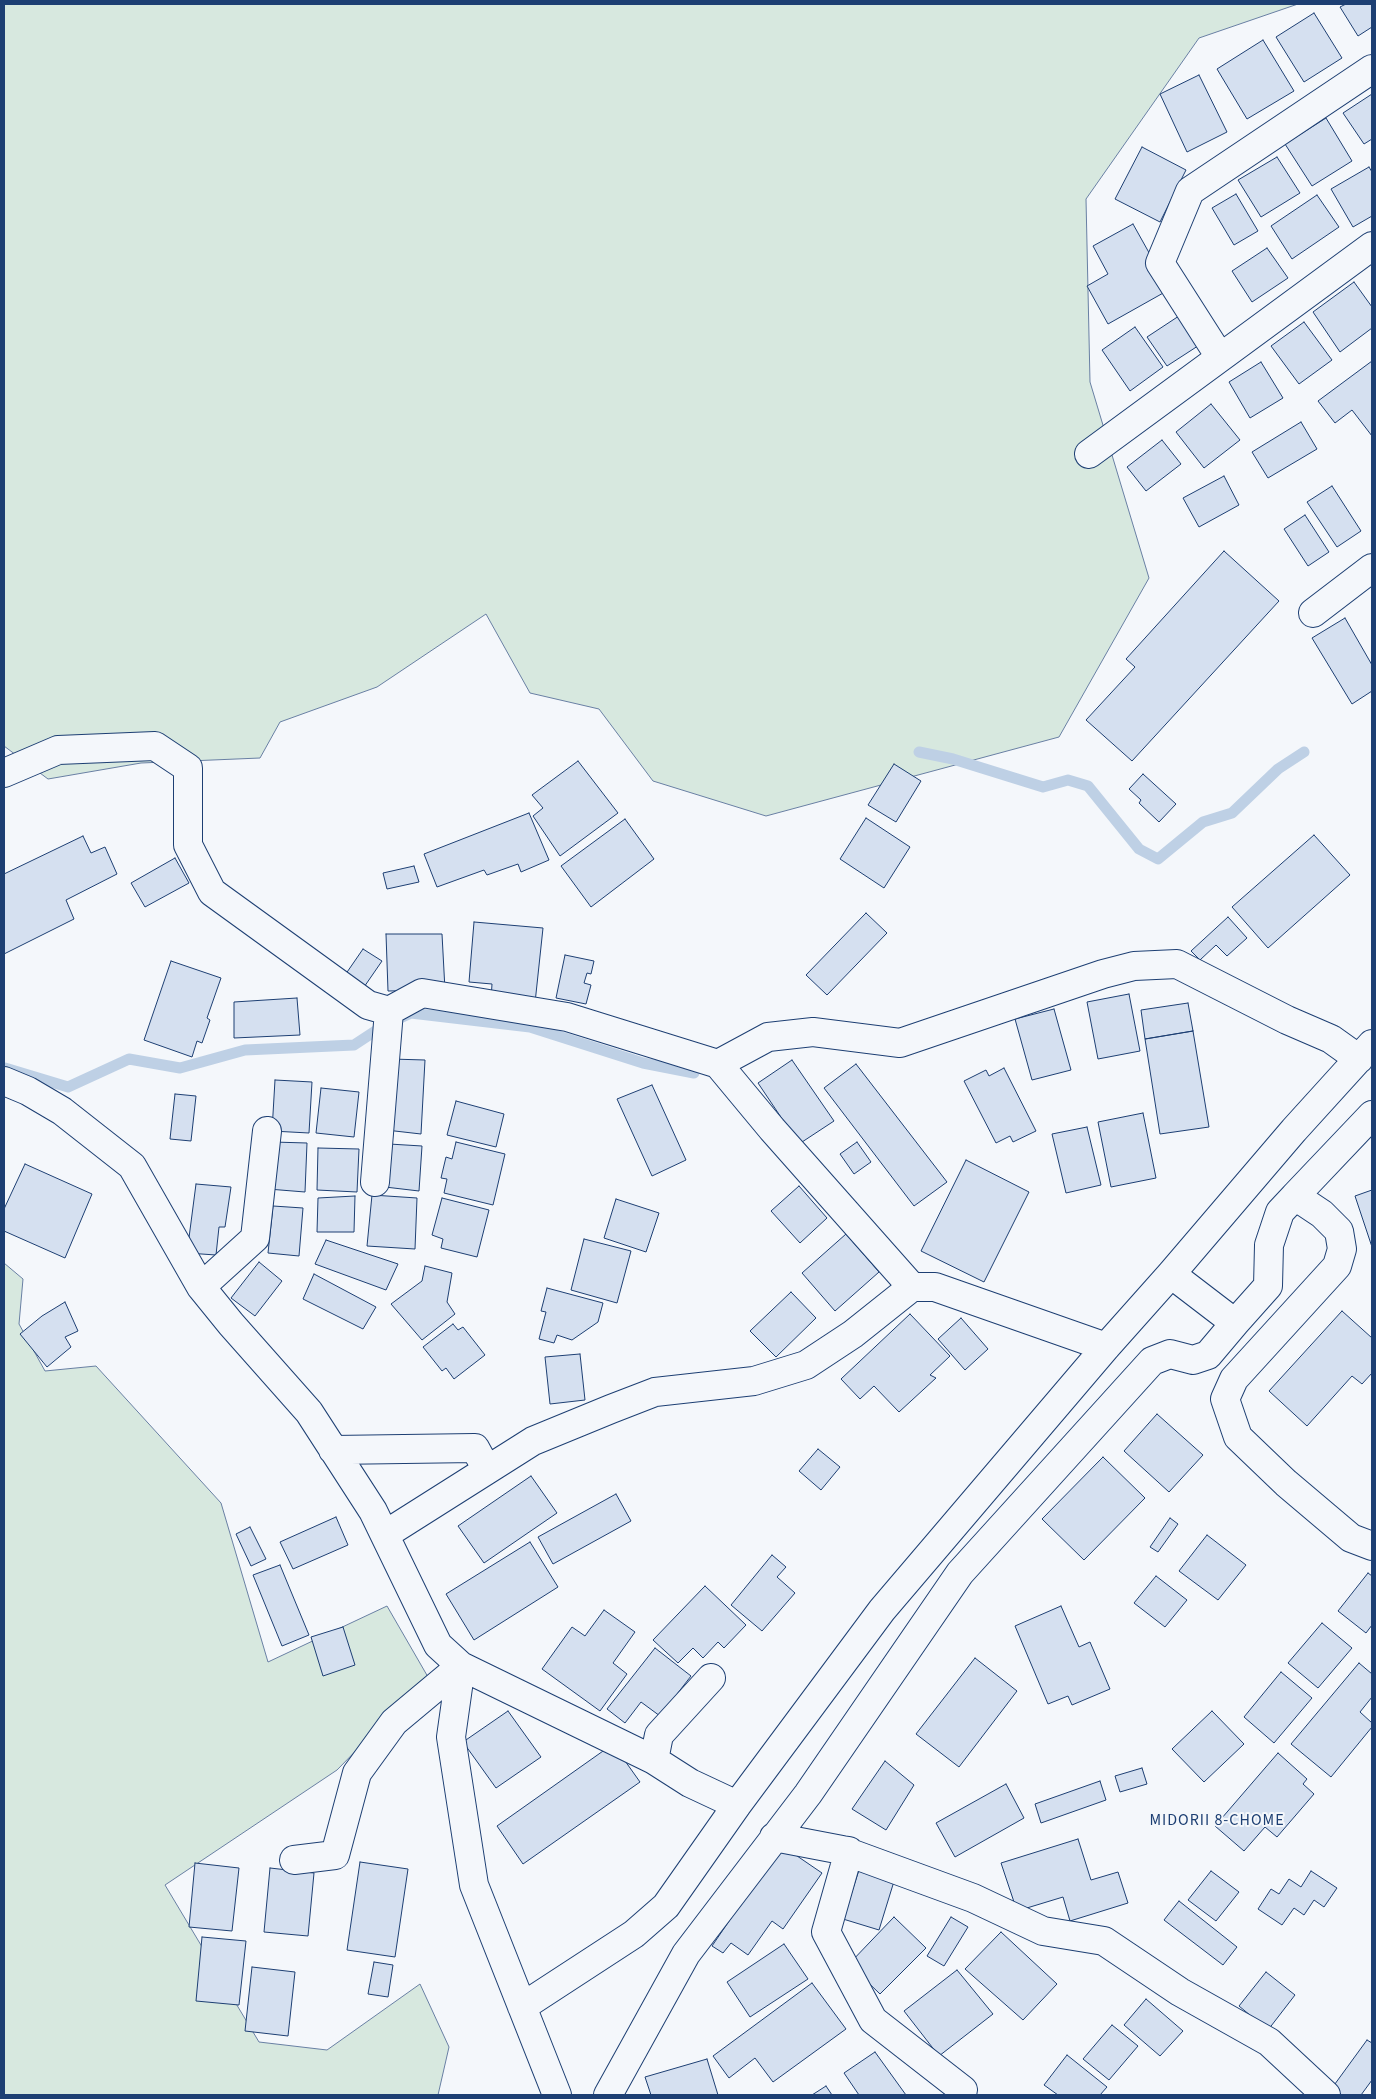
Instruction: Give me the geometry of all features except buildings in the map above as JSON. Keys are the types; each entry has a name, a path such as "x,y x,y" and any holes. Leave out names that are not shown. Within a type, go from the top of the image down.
{"street":[{"path":"1220,357 1160,263 1190,191 1372,69"},
{"path":"1088,454 1371,249"},
{"path":"1313,613 1372,568"},
{"path":"4,773 58,750 154,746 188,768 188,845 212,892 368,1006 389,1011 422,993 567,1017 718,1064 772,1129 912,1287"},
{"path":"522,2007 634,1934 666,1906 737,1805 882,1610 1294,1130 1366,1052 1287,1020 1177,964 1134,966 1103,974 900,1043 813,1032 768,1037 718,1064"},
{"path":"375,1182 389,1011"},
{"path":"4,1081 28,1091 62,1110 132,1166 201,1287 309,1412 334,1450 386,1534 438,1645 460,1666 654,1760 690,1783 737,1805"},
{"path":"608,2095 686,1954 808,1794 960,1573 1152,1361 1170,1354 1193,1360 1208,1354 1268,1286 1269,1245 1280,1212 1372,1115"},
{"path":"201,1287 255,1238 267,1131"},
{"path":"1295,1196 1322,1214 1339,1231 1342,1249 1337,1266 1234,1379 1225,1399 1238,1436 1286,1483 1351,1538 1372,1546"},
{"path":"1171,1274 1235,1323"},
{"path":"386,1534 533,1441 655,1392 754,1381 806,1365 853,1334 912,1287 935,1287 1106,1347"},
{"path":"334,1450 475,1448 487,1470"},
{"path":"294,1860 335,1855 357,1773 394,1722 460,1666"},
{"path":"460,1666 451,1737 474,1885 557,2095"},
{"path":"654,1760 659,1736 711,1678"},
{"path":"774,1837 849,1851 826,1932 873,2020 963,2090 959,2095"},
{"path":"842,1850 973,1898 1042,1931 1104,1941 1180,1992 1269,2042 1309,2094"}],"shaded area":[{"path":"4,4 1298,4 1199,38 1086,199 1090,382 1149,578 1059,737 766,816 653,781 599,709 530,693 486,614 377,687 280,722 260,758 141,763 48,779 4,746"},
{"path":"4,1263 23,1279 19,1324 45,1371 96,1366 221,1503 268,1662 387,1606 428,1677 337,1770 165,1885 259,2042 327,2050 420,1984 449,2047 438,2095 4,2095"}],"waterway":[{"path":"919,752 953,759 1043,787 1068,780 1088,786 1139,849 1158,859 1203,822 1232,813 1278,769 1304,752"},
{"path":"400,1018 411,1013 530,1027 643,1063 694,1073"},
{"path":"5,1068 68,1087 129,1059 180,1068 245,1050 354,1045 386,1024"}],"district":[{"name":"MIDORII 8-CHOME","path":"1217,1821"}]}
